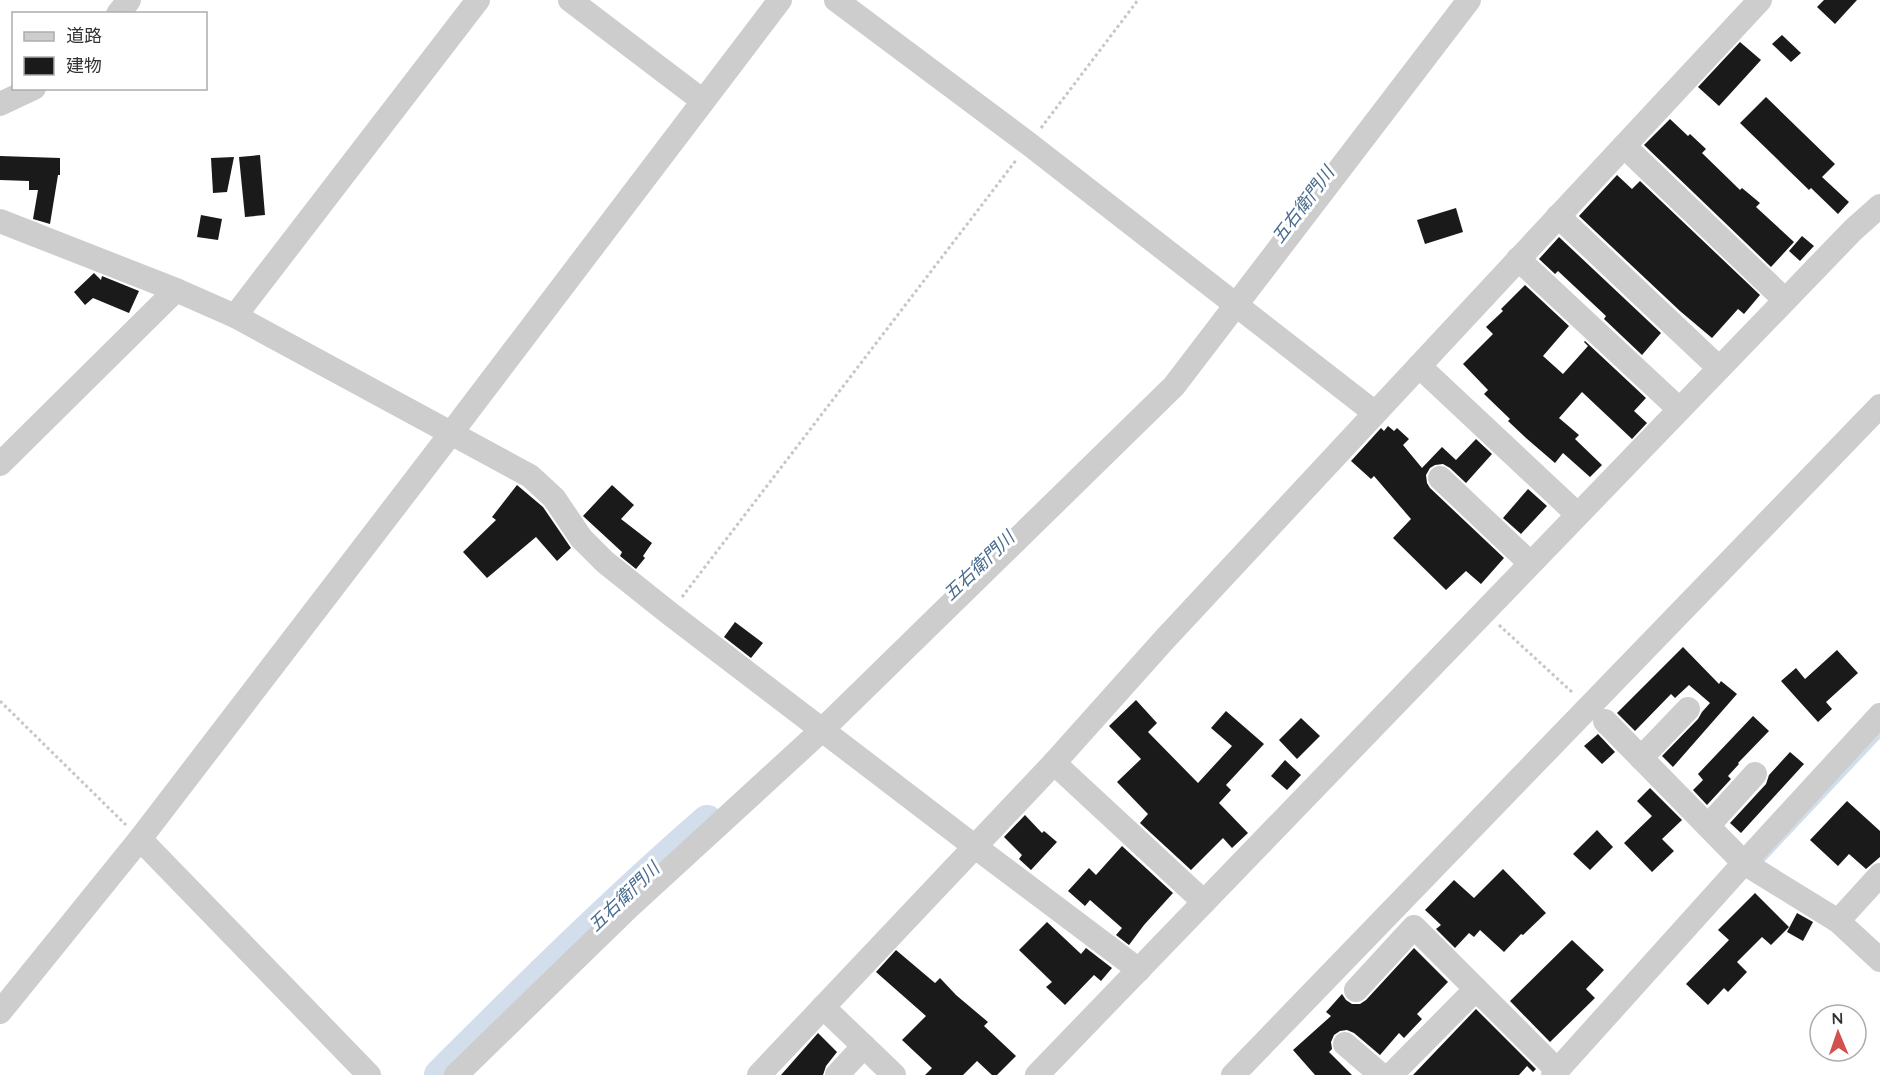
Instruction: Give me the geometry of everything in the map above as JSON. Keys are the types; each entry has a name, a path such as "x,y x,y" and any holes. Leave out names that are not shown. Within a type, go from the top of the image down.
{"street":[{"path":"120,12 129,0"},
{"path":"235,316 478,0"},
{"path":"570,0 703,101"},
{"path":"0,1012 140,839 780,0"},
{"path":"836,0 1029,144 1375,413"},
{"path":"456,1075 629,907 823,729 1174,386 1469,0"},
{"path":"759,1075 1054,763 1164,640 1760,0"},
{"path":"0,104 30,90"},
{"path":"1624,146 1785,300"},
{"path":"1037,1075 1577,514 1853,230 1880,206"},
{"path":"1558,216 1719,368"},
{"path":"0,221 176,290 235,316 530,476 554,498 581,538 597,554 669,613 1139,970"},
{"path":"1518,259 1679,409"},
{"path":"0,464 176,290"},
{"path":"1419,366 1577,514"},
{"path":"1233,1075 1597,714 1880,406"},
{"path":"1440,478 1530,563"},
{"path":"1641,758 1688,709"},
{"path":"1597,714 1744,862 1839,921 1880,960"},
{"path":"1356,990 1414,927 1555,1073 1744,862 1880,715"},
{"path":"1054,763 1204,902"},
{"path":"1708,826 1755,774"},
{"path":"140,839 369,1075"},
{"path":"1839,921 1880,875"},
{"path":"1391,1075 1476,989"},
{"path":"823,1007 894,1075"},
{"path":"1345,1044 1381,1075"},
{"path":"837,1075 864,1046"}],"path":[{"path":"669,613 1138,0"},
{"path":"1484,611 1597,714"},
{"path":"0,701 140,839"}],"building":[{"path":"1824,0 1857,0 1835,24 1817,7"},
{"path":"1782,35 1801,53 1791,62 1772,44"},
{"path":"1740,42 1761,60 1719,106 1698,87"},
{"path":"1766,97 1835,164 1822,177 1849,202 1838,214 1811,188 1809,190 1740,123"},
{"path":"1670,119 1706,149 1702,153 1740,190 1742,188 1760,203 1756,207 1794,242 1771,267 1644,145"},
{"path":"260,155 265,215 245,217 239,157"},
{"path":"0,156 60,158 60,175 58,175 50,224 33,219 38,190 29,190 29,181 0,180"},
{"path":"234,157 227,192 213,193 211,158"},
{"path":"1617,175 1632,189 1640,181 1760,295 1744,314 1738,309 1712,338 1579,216"},
{"path":"1456,208 1463,232 1425,244 1417,220"},
{"path":"201,215 222,219 218,240 197,237"},
{"path":"1802,236 1814,246 1800,261 1789,251"},
{"path":"1559,237 1661,333 1642,355 1604,319 1606,316 1558,271 1555,274 1539,259"},
{"path":"94,273 101,280 102,276 139,291 129,313 93,298 85,305 74,292"},
{"path":"1525,285 1569,326 1543,356 1563,374 1588,346 1585,341 1646,398 1634,411 1647,423 1632,439 1582,392 1559,418 1579,435 1575,439 1602,465 1590,477 1563,453 1555,463 1526,438 1484,394 1488,390 1463,364 1493,334 1486,327"},
{"path":"1388,426 1394,431 1397,428 1409,439 1403,445 1422,468 1442,447 1456,460 1476,439 1492,454 1466,483 1443,464 1430,468 1426,475 1430,488 1504,558 1481,584 1466,571 1446,590 1393,538 1411,519 1374,476 1371,479 1351,461 1381,428 1384,431"},
{"path":"517,485 543,507 571,548 557,561 536,537 487,578 463,552 496,520 492,517"},
{"path":"612,485 634,505 621,519 652,543 643,556 645,558 636,569 620,556 622,552 583,516"},
{"path":"1528,489 1547,506 1521,534 1503,518"},
{"path":"735,622 763,643 751,658 724,637"},
{"path":"1683,647 1719,684 1721,681 1737,694 1673,767 1662,756 1698,719 1710,703 1689,685 1675,698 1671,694 1635,731 1617,713"},
{"path":"1837,650 1858,673 1826,702 1832,709 1818,722 1781,681 1796,668 1805,679"},
{"path":"1136,700 1157,723 1148,732 1198,783 1232,746 1211,728 1226,711 1264,744 1226,785 1231,790 1219,803 1248,833 1232,848 1223,838 1191,870 1140,823 1148,814 1117,782 1141,759 1109,726"},
{"path":"1753,716 1769,731 1738,763 1728,776 1731,779 1707,805 1693,790 1703,780 1698,774"},
{"path":"1301,718 1320,736 1297,759 1279,740"},
{"path":"1598,734 1615,752 1602,764 1584,746"},
{"path":"1790,752 1804,764 1741,833 1730,823 1766,784 1769,775"},
{"path":"1285,760 1301,775 1287,790 1271,776"},
{"path":"1650,788 1682,820 1662,839 1674,851 1652,872 1624,843 1652,816 1637,801"},
{"path":"1847,801 1880,831 1880,857 1866,869 1849,854 1838,866 1810,840"},
{"path":"1025,815 1042,833 1044,831 1057,842 1031,870 1019,859 1022,855 1004,837"},
{"path":"1597,830 1613,847 1590,870 1573,854"},
{"path":"1122,846 1173,893 1129,945 1116,935 1122,928 1090,900 1085,906 1068,891 1089,868 1096,875"},
{"path":"1503,869 1546,913 1504,952 1480,930 1474,937 1469,933 1455,948 1436,929 1441,925 1425,910 1454,880 1474,898"},
{"path":"1755,893 1789,927 1771,945 1762,937 1737,962 1747,972 1728,992 1724,988 1708,1005 1686,984 1729,940 1718,930"},
{"path":"1797,913 1813,922 1803,941 1787,932"},
{"path":"1047,922 1081,954 1086,948 1112,968 1101,981 1094,975 1065,1005 1046,987 1052,982 1019,950"},
{"path":"1572,940 1604,970 1586,989 1595,998 1550,1042 1510,1001"},
{"path":"1414,948 1448,982 1417,1014 1422,1019 1404,1038 1399,1033 1380,1055 1354,1033 1347,1030 1340,1031 1334,1035 1331,1042 1332,1049 1329,1052 1352,1075 1315,1075 1293,1050 1331,1016 1326,1012 1342,994 1352,1004 1360,1004"},
{"path":"896,950 935,983 940,978 988,1022 984,1026 1016,1056 997,1075 992,1075 977,1061 963,1075 925,1075 932,1068 902,1040 926,1016 876,972"},
{"path":"1476,1009 1536,1069 1533,1072 1527,1066 1519,1075 1413,1075"},
{"path":"818,1033 837,1052 826,1066 823,1075 781,1075"}],"waterway":[{"path":"1758,865 1880,735"},
{"name":"五右衛門川","path":"440,1075 605,914 707,821"}]}
